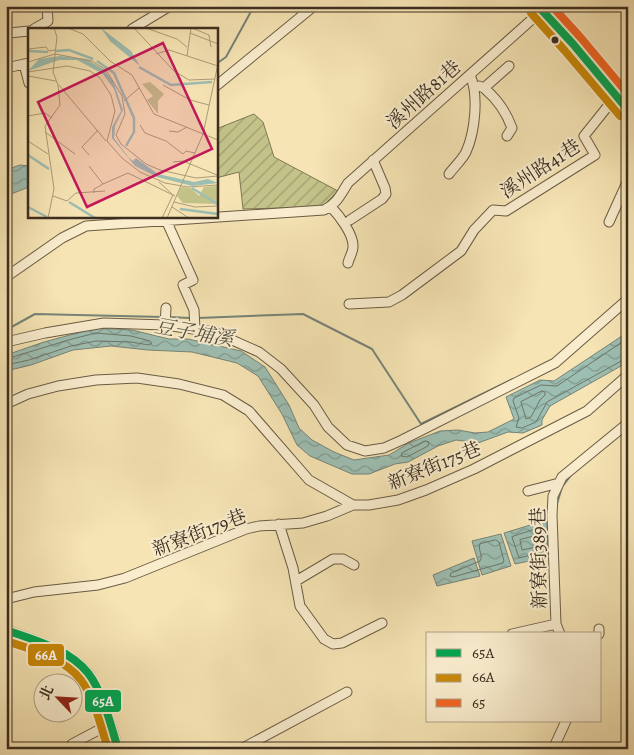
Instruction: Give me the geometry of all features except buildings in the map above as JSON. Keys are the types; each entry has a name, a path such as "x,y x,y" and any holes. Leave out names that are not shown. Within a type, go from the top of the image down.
{"street":[{"path":"36,28 48,20 47,6"},
{"path":"134,28 170,6"},
{"path":"218,84 314,6"},
{"path":"542,8 628,110"},
{"name":"溪州路81巷","path":"331,207 337,202 348,183 542,8"},
{"path":"9,33 28,32"},
{"path":"6,68 26,63 28,76"},
{"path":"484,88 509,66"},
{"path":"448,174 466,153 472,132 475,100 474,84 470,74"},
{"path":"474,84 484,88 494,97 508,118 512,128 507,136"},
{"name":"溪州路41巷","path":"349,304 389,302 402,295 461,252 474,230 493,210 506,211 595,155 584,136 616,96"},
{"path":"350,220 382,199 386,194 373,160"},
{"path":"609,222 628,180"},
{"path":"218,217 324,210 331,207 340,216 352,241 353,246 348,263"},
{"path":"6,277 62,238 86,226 139,219 198,218"},
{"path":"166,220 193,280 184,286 194,310 195,322"},
{"path":"6,342 104,323 165,317 195,322 259,352 281,369 299,387 314,405 328,427 347,445 365,451 384,448 402,440 556,363 628,299"},
{"name":"新寮街175巷","path":"6,404 28,394 58,386 96,380 137,378 179,384 223,395 249,411 309,480 353,504 369,505 398,500 474,469 587,411 624,378"},
{"path":"624,378 628,389"},
{"name":"新寮街389巷","path":"559,632 556,624 553,496 562,477 628,423"},
{"path":"528,491 559,483"},
{"name":"新寮街179巷","path":"6,599 34,592 98,585 125,578 246,529 279,524 303,523 327,516 353,504"},
{"path":"279,524 296,581 300,606 321,635 333,644 342,643 382,623"},
{"path":"296,581 333,559 343,559 354,565"},
{"path":"521,632 556,624"},
{"path":"6,630 67,655 88,672 110,724 118,749"},
{"path":"241,749 347,692"},
{"path":"553,749 566,722"},
{"path":"70,749 72,744 110,724"}],"green space":[{"path":"254,114 263,122 274,157 338,191 322,207 243,209 239,172 218,177 218,128"}],"water":[{"path":"20,165 28,166 28,187 6,196 6,170"},
{"name":"豆子埔溪","path":"96,328 132,330 169,339 188,339 241,351 265,367 289,405 299,428 312,440 354,460 389,455 409,443 440,431 488,432 514,419 506,397 540,380 554,381 628,332 628,362 550,406 542,420 542,425 523,433 508,432 478,443 456,440 438,446 408,462 395,464 369,474 352,474 310,456 297,445 282,414 258,376 237,363 192,352 111,346 73,350 31,365 6,371 6,355 44,342"},
{"path":"547,520 548,557 515,564 504,533"},
{"path":"501,534 511,566 482,575 472,541"},
{"path":"474,558 480,576 437,586 433,575"}],"waterway":[{"path":"218,63 226,57 254,6"},
{"path":"6,330 35,314 163,317"},
{"path":"198,318 303,314 372,349 421,424 513,379"},
{"path":"168,317 190,318"},
{"path":"556,507 562,487 572,474"},
{"path":"559,587 559,597"}],"transit line":[{"name":"65A","path":"538,6 573,44 628,110"},
{"name":"65","path":"552,6 628,94"},
{"name":"66A","path":"531,13 620,116"},
{"name":"65A","path":"6,630 61,651 88,673 98,690 106,710 118,749"},
{"name":"66A","path":"6,641 46,655 74,672 90,696 108,749"}]}
